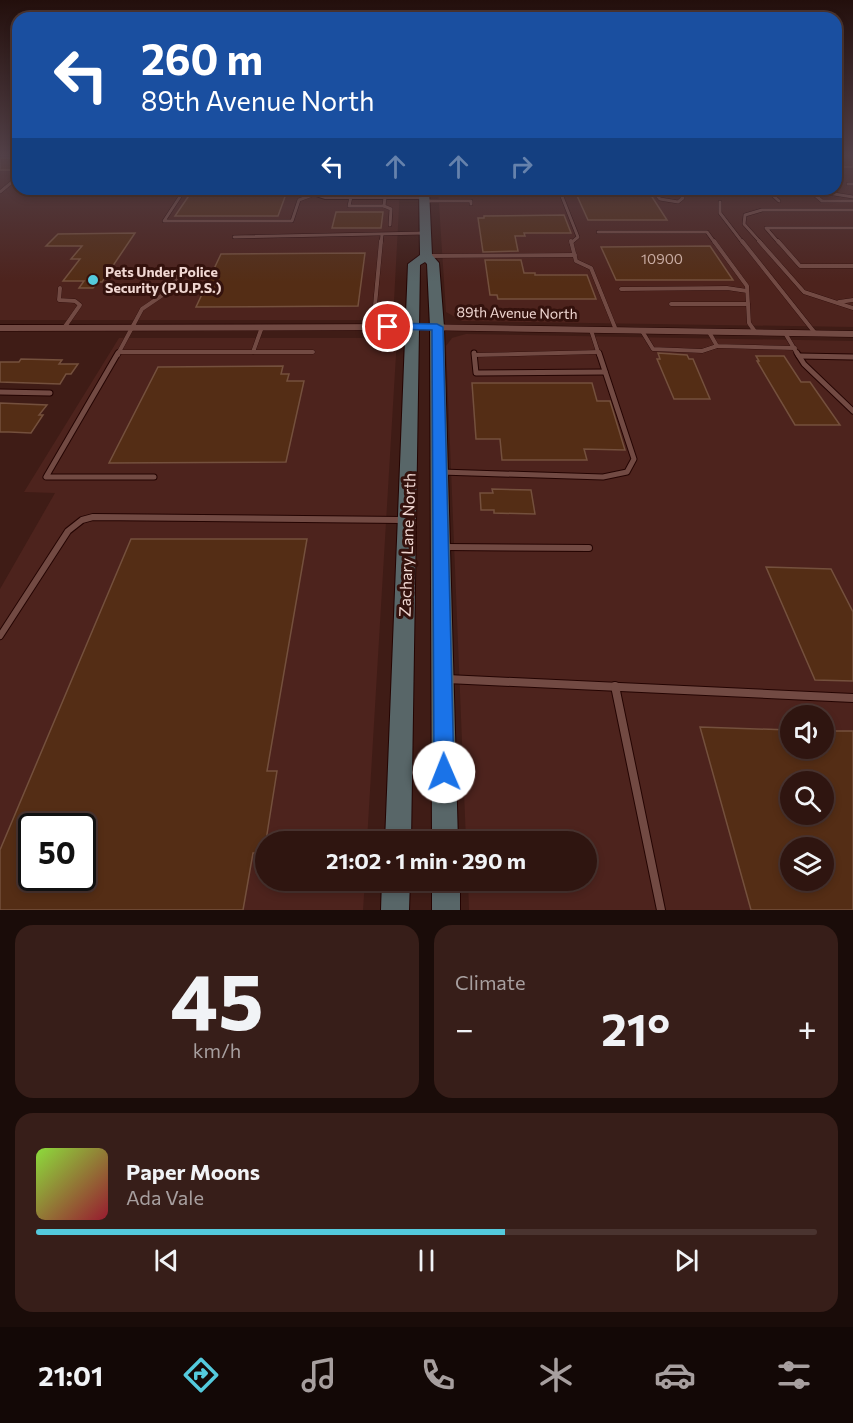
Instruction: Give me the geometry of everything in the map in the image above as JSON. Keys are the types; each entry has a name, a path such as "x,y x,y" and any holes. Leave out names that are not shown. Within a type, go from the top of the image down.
{"main road":[{"name":"Zachary Lane North","path":"424,197 426,256 433,263 437,327 445,831"},
{"name":"Zachary Lane North","path":"398,831 414,264 426,256"},
{"path":"395,910 396,891"},
{"path":"446,891 446,910"}],"street":[{"name":"89th Avenue North","path":"0,328 437,327 853,334"}],"lane":[{"path":"179,197 164,221 292,221 299,200 303,197"},
{"path":"351,197 349,206 384,206 391,209 390,225"},
{"path":"384,206 385,197"},
{"path":"438,197 471,201 471,204"},
{"path":"562,197 578,237 571,241 576,261 591,268 616,330"},
{"path":"659,197 678,202 683,197"},
{"path":"775,197 779,201"},
{"path":"818,197 822,201 849,197"},
{"path":"720,202 720,213 723,218 815,333"},
{"path":"853,210 762,210 746,215 744,224 804,292 853,308"},
{"path":"853,228 766,228 800,266 853,266"},
{"path":"598,232 707,232 747,286 749,323 756,333"},
{"path":"234,237 425,233"},
{"path":"374,327 382,235"},
{"path":"426,256 575,255"},
{"path":"154,477 46,477 142,309 170,290 179,273"},
{"path":"60,288 59,300 75,301 80,304 64,328"},
{"path":"621,289 727,288 747,291"},
{"path":"834,303 853,300"},
{"path":"671,304 748,304"},
{"path":"254,352 262,327"},
{"path":"440,472 603,477 627,472 634,459 591,330"},
{"path":"642,330 648,344 653,349 702,351 717,346 795,348"},
{"path":"709,332 717,346"},
{"path":"785,333 810,370 853,411"},
{"path":"119,352 313,352"},
{"path":"599,352 474,353 476,373 606,372"},
{"path":"799,356 853,357"},
{"path":"0,392 50,393"},
{"path":"0,636 68,531 82,520 93,517 408,520"},
{"path":"441,547 589,548"},
{"path":"443,678 853,698"},
{"path":"615,686 661,910"}],"shaded area":[{"path":"0,197 400,197 393,320 0,320"},
{"path":"439,197 853,197 853,327 462,321 446,312"},
{"path":"466,334 853,341 853,910 469,910 468,891 597,891 597,831 466,831 446,346 452,338"},
{"path":"119,338 397,338 368,831 255,831 255,891 364,891 363,910 0,910 0,589 55,493 24,492"}],"building":[{"path":"188,197 285,197 278,216 175,216"},
{"path":"578,197 652,197 667,220 588,220"},
{"path":"336,212 383,212 381,228 332,228"},
{"path":"564,215 571,233 524,233 525,236 515,236 518,251 483,252 478,218"},
{"path":"135,233 102,282 98,282 93,288 79,288 84,281 63,281 80,259 71,259 82,246 46,246 58,234"},
{"path":"710,246 733,280 616,280 601,247"},
{"path":"365,253 358,306 196,307 221,254"},
{"path":"485,260 521,260 524,273 535,273 535,275 587,275 596,299 498,299 497,295 490,295"},
{"path":"658,353 687,355 689,359 693,359 710,399 674,399 657,359 660,359"},
{"path":"756,356 784,356 801,382 810,382 840,425 795,425"},
{"path":"21,359 62,360 59,364 78,364 71,374 66,374 60,384 0,382 0,362 19,362"},
{"path":"283,366 281,374 289,374 287,381 304,381 286,462 109,463 158,367"},
{"path":"472,383 592,383 597,401 610,401 625,450 584,449 587,460 502,460 500,439 476,439"},
{"path":"0,403 47,405 39,415 43,415 31,433 0,432"},
{"path":"492,489 531,490 535,514 494,513 494,510 481,510 480,493 493,493"},
{"path":"131,539 307,539 267,771 277,771 267,831 255,831 255,853 253,853 243,910 0,910 0,850"},
{"path":"766,567 831,569 853,612 853,681 815,680"},
{"path":"700,727 780,730 780,759 834,759 834,731 853,731 853,910 751,910"}],"place":[{"name":"Pets Under Police Security (P.U.P.S.)","path":"93,280"}],"route":[{"path":"388,327 437,327 444,772"}]}
